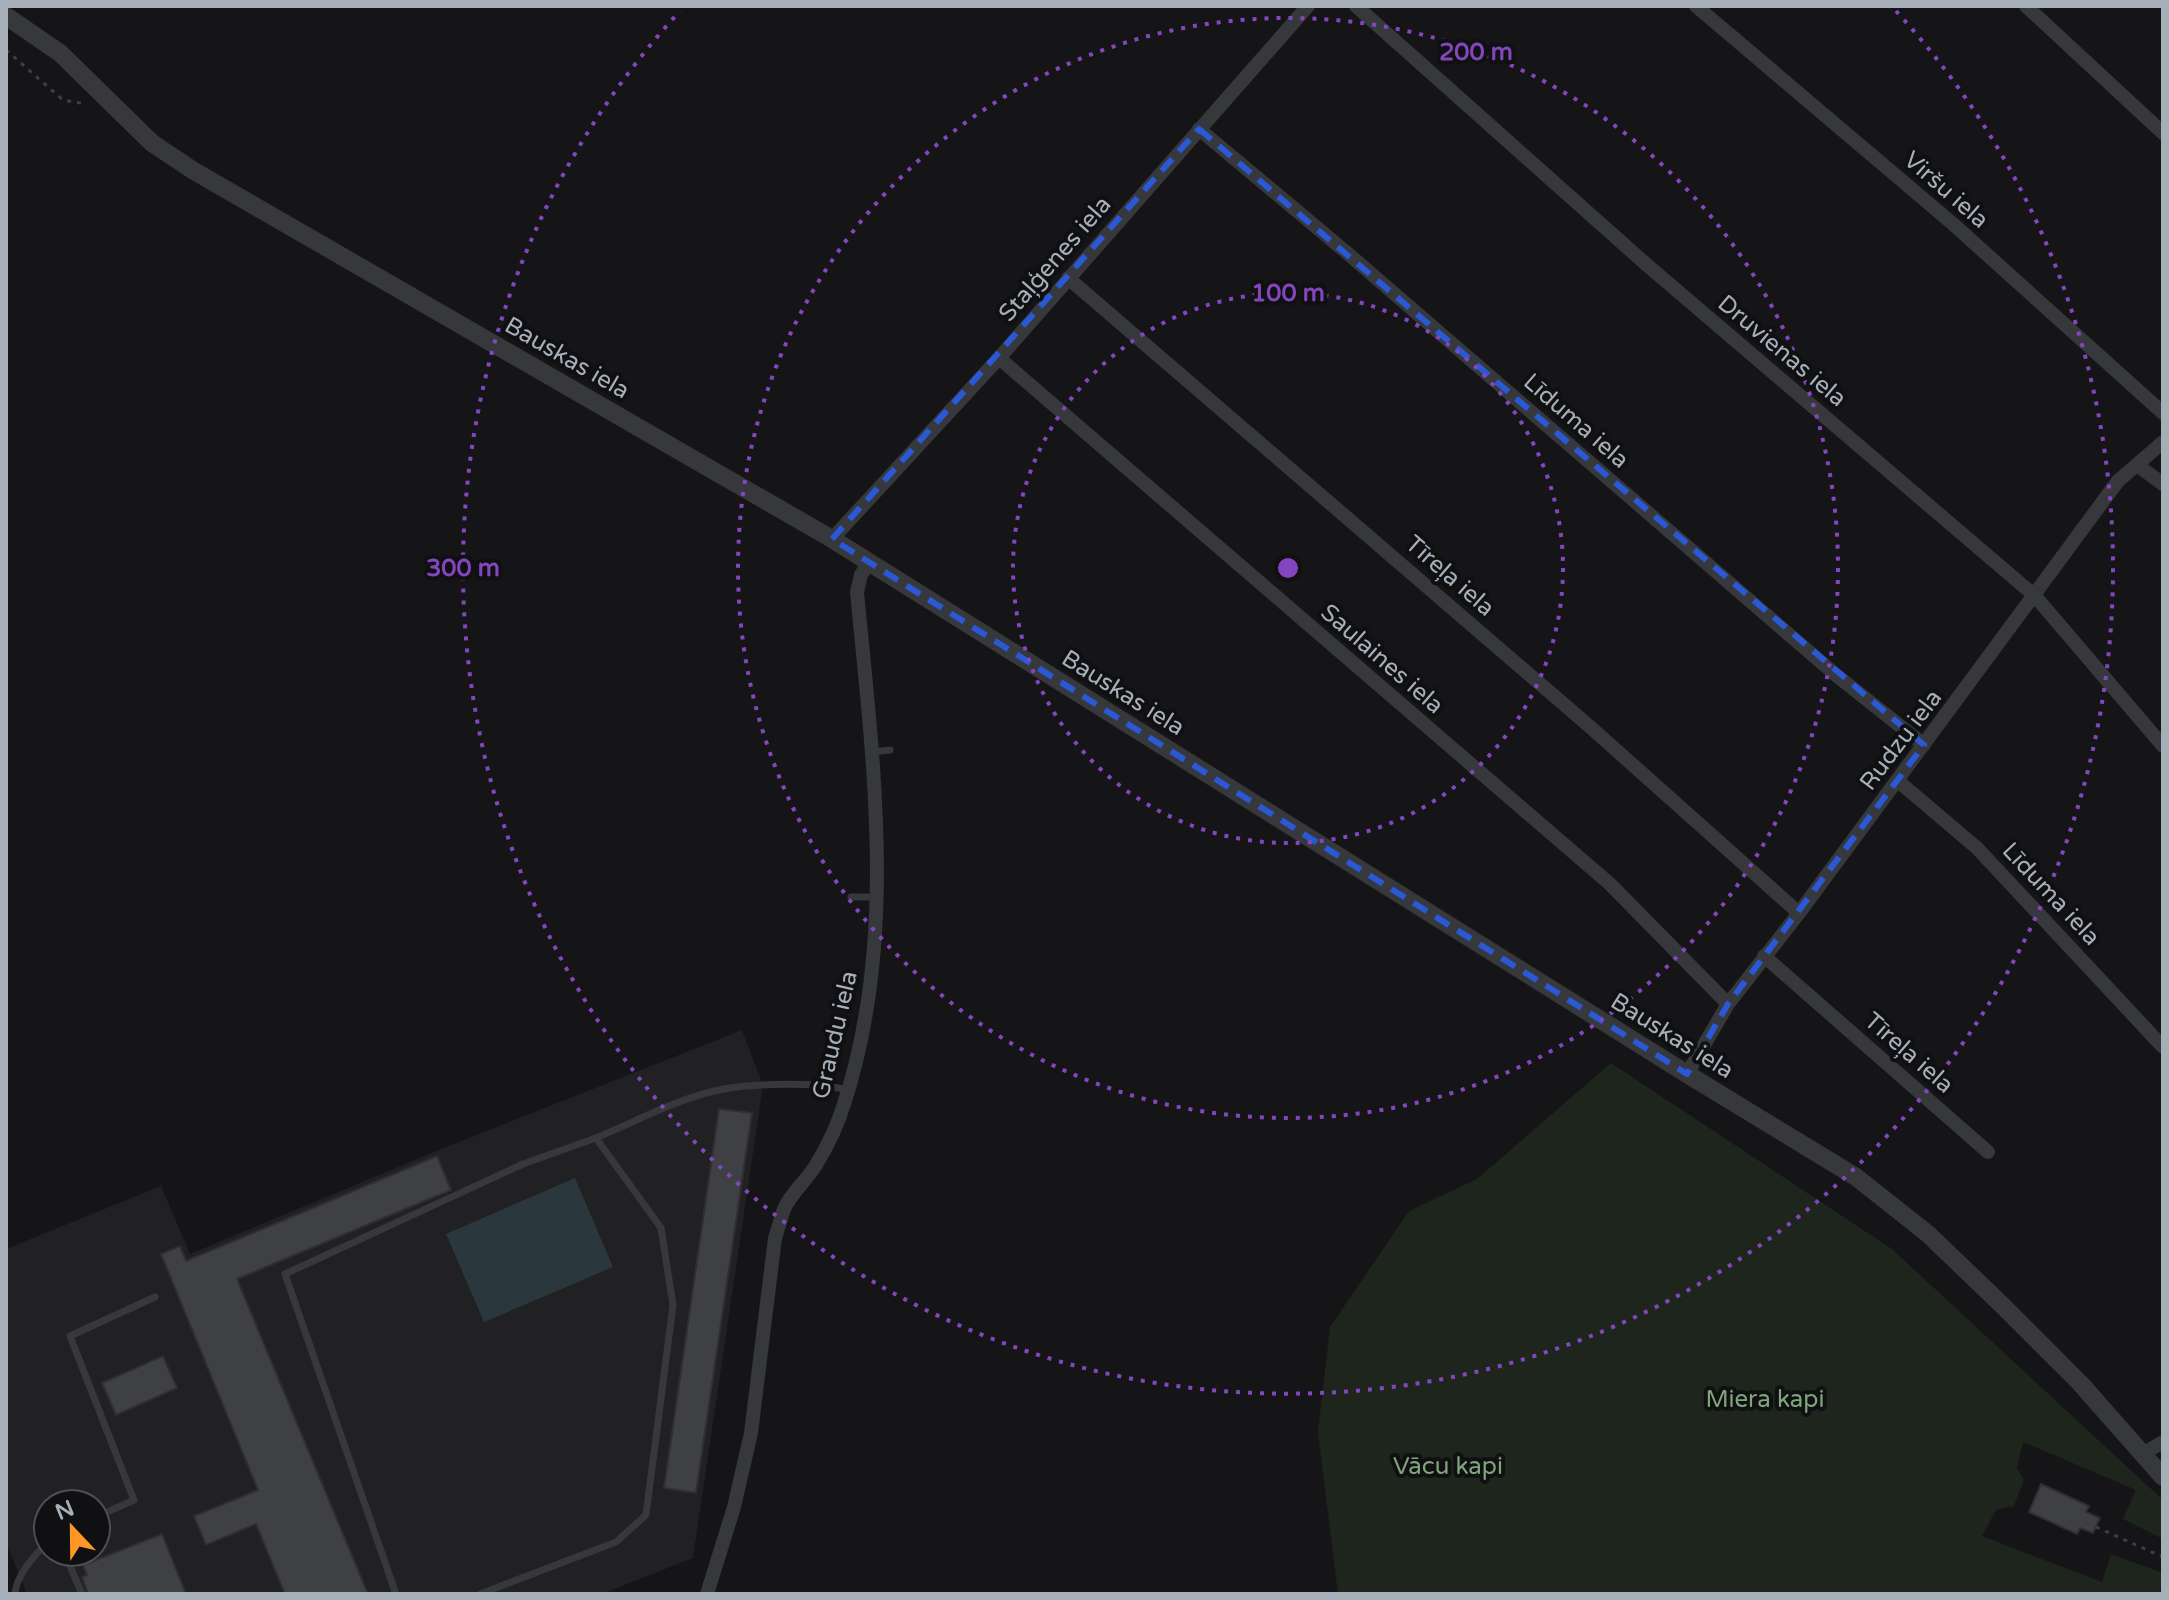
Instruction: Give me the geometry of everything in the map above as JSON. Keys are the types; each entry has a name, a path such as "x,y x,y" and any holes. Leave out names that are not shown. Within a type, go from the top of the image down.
{"street":[{"name":"Staļģenes iela","path":"832,539 999,358 1308,6"},
{"name":"Druvienas iela","path":"1356,6 1647,265 2035,596 2163,746"},
{"name":"Viršu iela","path":"1696,6 1953,224 2163,413"},
{"path":"2026,6 2163,133"},
{"name":"Bauskas iela","path":"6,16 60,53 152,143 194,171 832,539 1856,1177 1928,1234 2014,1316 2163,1477"},
{"name":"Līduma iela","path":"1199,129 1836,675 1924,745"},
{"name":"Tīreļa iela","path":"1068,278 1576,714 1799,913"},
{"name":"Saulaines iela","path":"999,358 1610,884 1728,1004"},
{"name":"Rudzu iela","path":"1687,1074 1728,1004 1898,781 2118,481 2163,442"},
{"path":"2137,465 2163,484"},
{"name":"Graudu iela","path":"707,1594 734,1507 751,1433 775,1238 785,1207 817,1164 844,1107 859,1053 873,979 877,897 872,752 857,592 861,575 869,562"},
{"name":"Līduma iela","path":"1898,781 1977,848 2163,1047"},
{"name":"Tīreļa iela","path":"1764,956 1988,1152"},
{"path":"2144,1453 2163,1442"}],"lane":[{"path":"872,752 890,750"},
{"path":"851,897 877,897"},
{"path":"396,1594 285,1274 523,1164 724,1089 821,1084 848,1090"},
{"path":"480,1594 616,1542 646,1515 673,1305 661,1228 596,1138"},
{"path":"112,1510 134,1500 70,1336 155,1297"},
{"path":"15,1594 15,1587 32,1559"},
{"path":"71,1568 82,1594"}],"path":[{"path":"6,50 63,100 117,109"},
{"path":"2096,1527 2163,1557"}],"highlighted area":[{"path":"1199,129 1924,745 1728,1004 1687,1074 832,539"}],"shaded area":[{"path":"742,1030 763,1085 693,1558 602,1594 27,1594 6,1543 6,1249 161,1186 190,1254 441,1149"},
{"path":"575,1178 613,1267 484,1322 446,1234"}],"green space":[{"name":"Miera kapi","path":"1611,1063 1892,1249 2163,1500 2163,1539 2123,1519 2136,1490 2023,1442 2017,1468 2024,1480 2014,1506 1996,1510 1982,1536 2102,1582 2111,1554 2163,1573 2159,1594 1338,1594 1318,1432 1330,1327 1409,1211 1477,1179"}],"building":[{"path":"719,1109 752,1113 696,1493 664,1488"},
{"path":"437,1156 451,1190 237,1279 368,1594 285,1594 256,1524 206,1545 194,1516 258,1490 161,1254 180,1246 186,1261"},
{"path":"163,1356 177,1388 116,1415 102,1383"},
{"path":"2041,1484 2089,1506 2086,1512 2100,1518 2093,1533 2080,1528 2077,1534 2029,1512"},
{"path":"162,1534 186,1594 88,1594 82,1577 87,1575 84,1568 112,1568 112,1554"}],"park label":[{"name":"Vācu kapi","path":"1448,1466"}]}
